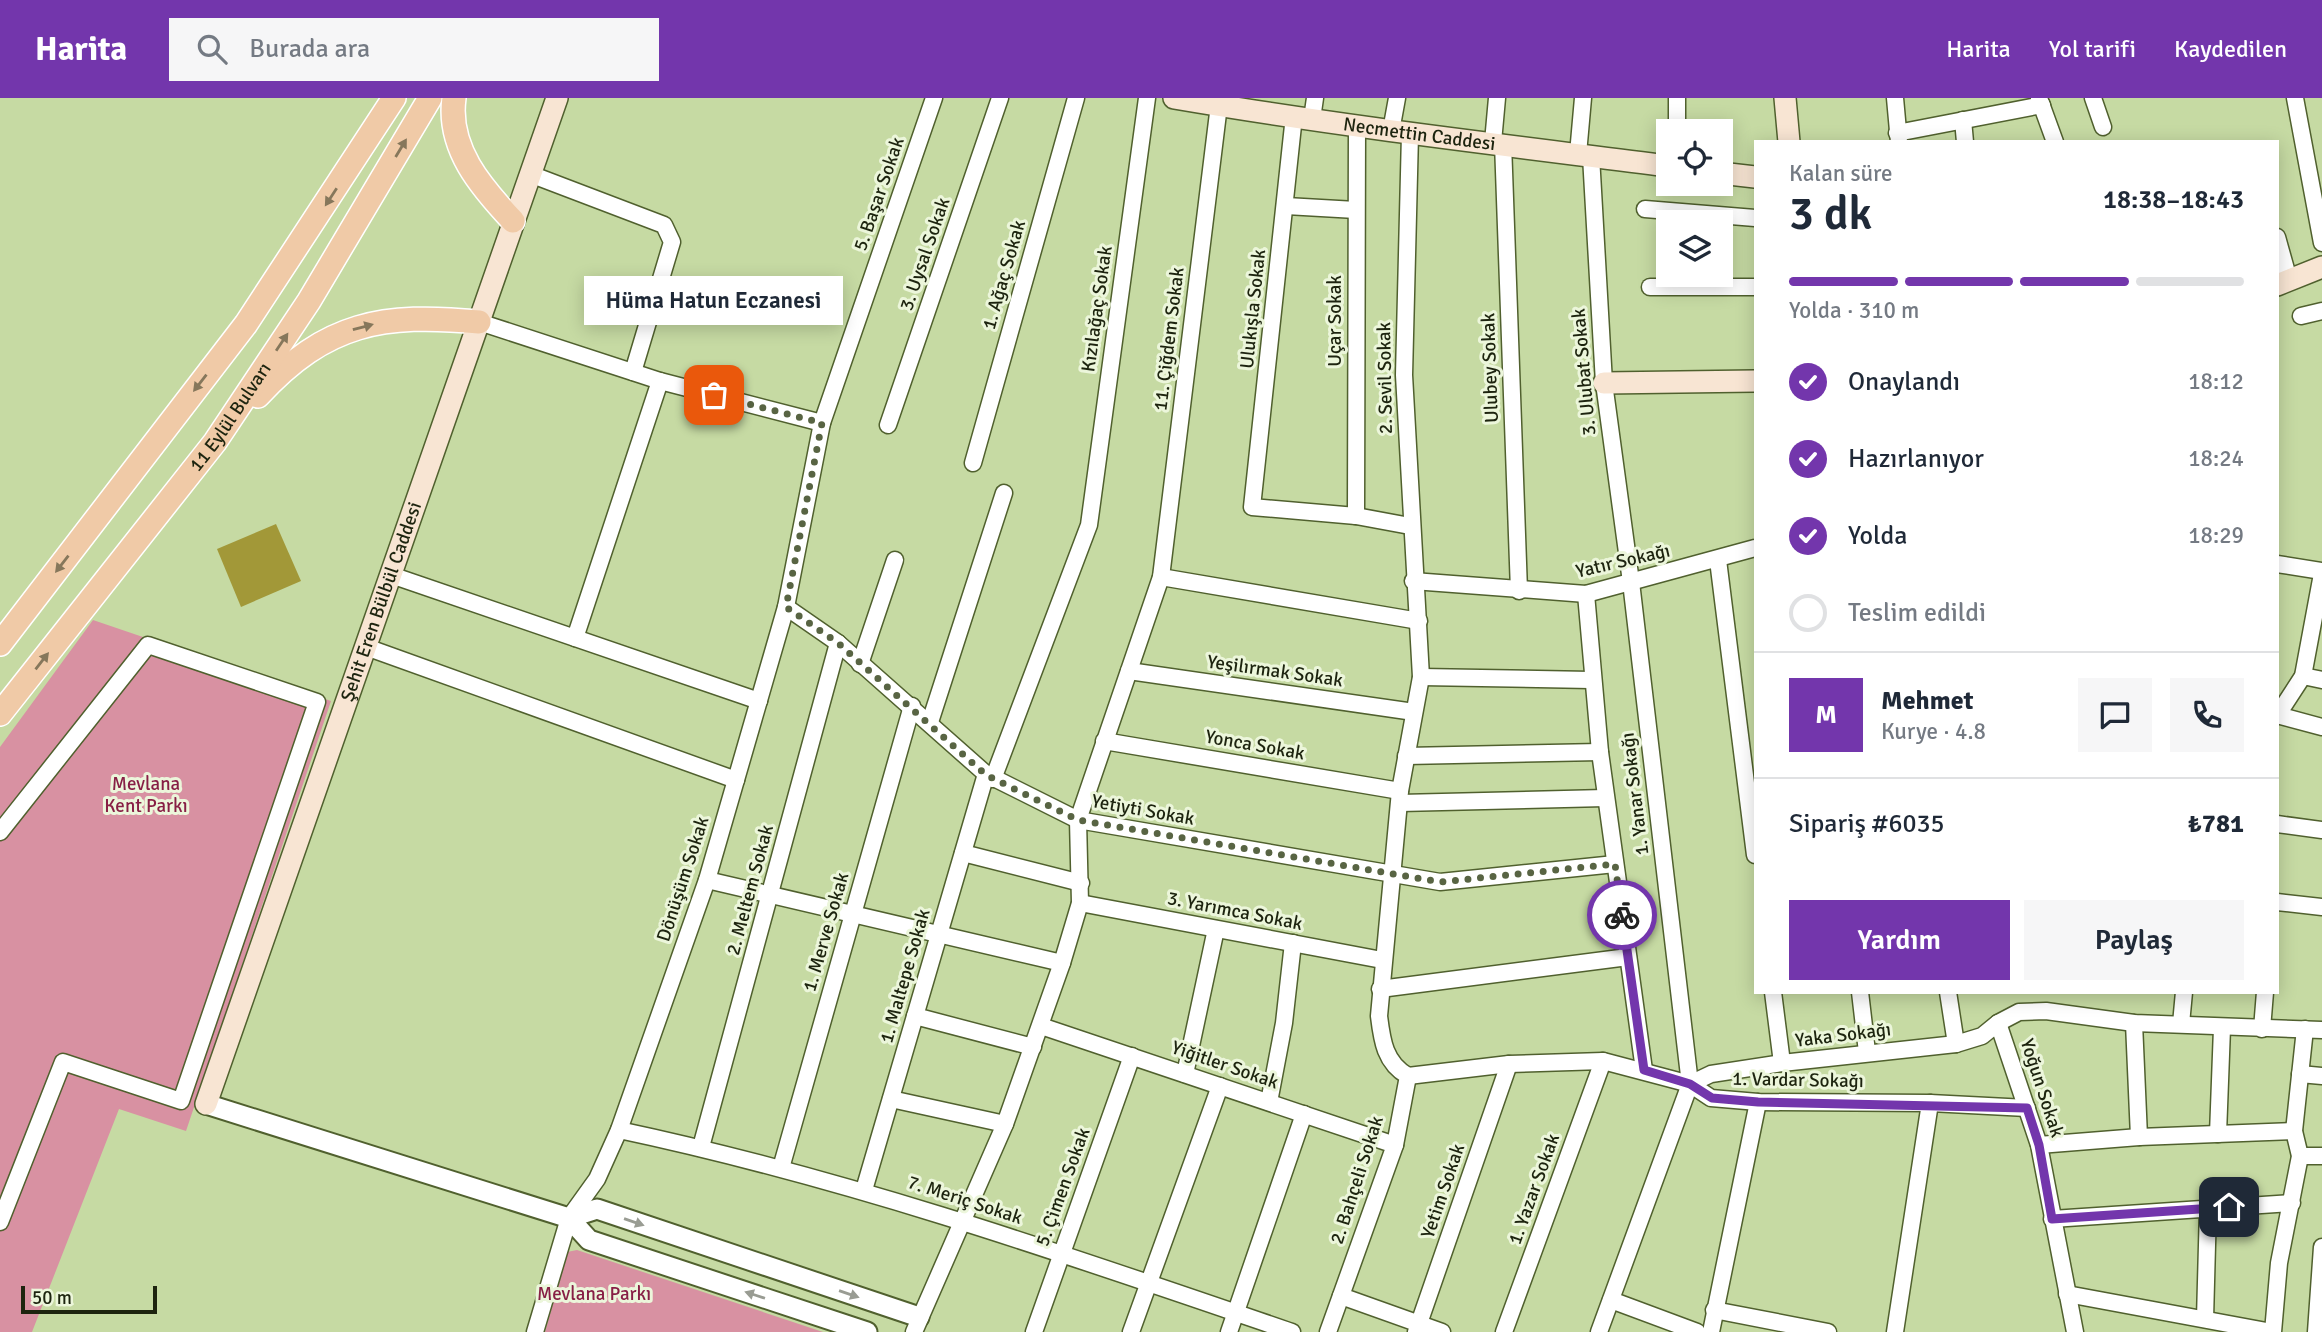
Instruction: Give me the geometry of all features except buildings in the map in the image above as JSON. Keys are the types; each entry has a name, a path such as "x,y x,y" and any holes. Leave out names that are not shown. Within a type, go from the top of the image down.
{"main road":[{"path":"0,644 246,324 394,98"},
{"name":"11 Eylül Bulvarı","path":"0,715 215,442 309,301 430,98"},
{"path":"454,98 452,110 458,141 468,165 484,191 513,221"},
{"name":"Şehit Eren Bülbül Caddesi","path":"206,1104 557,98"},
{"name":"Necmettin Caddesi","path":"1179,98 1357,127 1498,142 1656,164"},
{"path":"1785,98 1790,140"},
{"path":"1733,174 1754,177"},
{"path":"2283,283 2322,267"},
{"path":"215,442 273,380 322,342 388,321 423,317 479,322"},
{"path":"1604,383 1754,381"}],"street":[{"name":"5. Başar Sokak","path":"822,423 934,98"},
{"name":"3. Uysal Sokak","path":"888,425 1000,98"},
{"name":"1. Ağaç Sokak","path":"973,464 1076,98"},
{"name":"Kızılağaç Sokak","path":"990,777 1088,525 1147,98"},
{"name":"Ulukışla Sokak","path":"1315,98 1303,118 1286,206 1252,507 1356,516"},
{"name":"2. Sevil Sokak","path":"1397,98 1410,526 1413,581 1419,621"},
{"name":"Ulubey Sokak","path":"1497,98 1520,591"},
{"name":"3. Ulubat Sokak","path":"1583,98 1584,155 1604,383 1631,582"},
{"path":"1677,98 1677,119"},
{"path":"1895,98 1898,137 2040,102 2054,140"},
{"path":"2093,98 2103,127"},
{"path":"2295,98 2322,243"},
{"name":"11. Çiğdem Sokak","path":"1078,820 1161,577 1219,106"},
{"path":"1962,120 1965,140"},
{"name":"Uçar Sokak","path":"1356,516 1357,127"},
{"path":"530,174 664,225 672,242 633,372"},
{"path":"1286,206 1356,210"},
{"path":"1645,209 1754,218"},
{"path":"2279,252 2283,283"},
{"path":"1650,288 1754,287"},
{"path":"2301,316 2322,311"},
{"path":"479,322 660,381 822,423"},
{"path":"575,638 660,381"},
{"name":"Dönüşüm Sokak","path":"535,1332 569,1219 597,1179 619,1130 706,880 786,607 822,423"},
{"path":"930,722 1004,493"},
{"path":"1356,516 1410,526"},
{"name":"Yatır Sokağı","path":"1413,581 1586,594 1754,548"},
{"path":"860,664 895,560"},
{"path":"1718,560 1754,847"},
{"path":"2279,565 2321,582 2303,676 2279,712"},
{"path":"391,575 759,701"},
{"path":"1161,577 1419,621 1421,677 1400,797 1380,989 1382,1042 1394,1068 1408,1076"},
{"name":"1. Yanar Sokağı","path":"1631,582 1690,1084"},
{"path":"1586,594 1591,680 1605,798 1644,1070"},
{"name":"Yetiyti Sokak","path":"786,607 838,643 990,777 1078,820 1440,882 1615,864"},
{"name":"2. Meltem Sokak","path":"701,1147 838,643"},
{"path":"0,832 148,645 317,702 181,1101 63,1062 0,1222"},
{"path":"366,647 736,780"},
{"name":"Yeşilırmak Sokak","path":"1129,671 1415,712"},
{"path":"2303,676 2322,680"},
{"path":"1421,677 1591,680"},
{"name":"1. Merve Sokak","path":"781,1168 912,706"},
{"path":"2279,716 2322,727"},
{"name":"Yonca Sokak","path":"1104,741 1400,797 1605,798"},
{"path":"1406,757 1600,752"},
{"name":"1. Maltepe Sokak","path":"864,1190 963,853 990,777"},
{"path":"569,1219 597,1209 916,1325 1005,1124 1062,963 1080,903 1078,820"},
{"path":"2279,824 2322,830"},
{"path":"963,853 1081,883"},
{"path":"706,880 1062,963"},
{"path":"2279,902 2322,907"},
{"name":"3. Yarımca Sokak","path":"1080,903 1382,960"},
{"path":"1185,1074 1216,929"},
{"path":"1269,1102 1284,1023 1293,943"},
{"path":"1380,989 1628,957"},
{"path":"1773,994 1782,1063"},
{"path":"1860,994 1867,1052"},
{"path":"1948,994 1956,1044"},
{"path":"2181,1024 2184,994"},
{"path":"2262,1029 2265,994"},
{"name":"Yaka Sokağı","path":"1690,1084 1712,1074 1782,1063 1956,1044 1982,1036 1998,1023 2019,1012 2046,1011 2134,1023 2322,1030"},
{"path":"915,1016 1033,1047"},
{"name":"Yoğun Sokak","path":"1998,1023 2039,1145 2075,1332"},
{"path":"2134,1023 2139,1137"},
{"name":"Yiğitler Sokak","path":"1041,1026 1395,1145"},
{"path":"2218,1133 2222,1028"},
{"path":"2067,1294 2272,1332 2279,1263 2300,1156 2294,1131 2305,1029"},
{"name":"5. Çimen Sokak","path":"1034,1332 1132,1056"},
{"name":"1. Vardar Sokağı","path":"1408,1076 1509,1065 1603,1061 1690,1084 1712,1098 1758,1102 1930,1103 2027,1108"},
{"name":"1. Yazar Sokak","path":"1504,1332 1603,1061"},
{"name":"Yetim Sokak","path":"1418,1328 1509,1065"},
{"path":"2300,1074 2322,1076"},
{"name":"2. Bahçeli Sokak","path":"1328,1332 1395,1145 1408,1076"},
{"path":"1599,1332 1690,1084"},
{"path":"1131,1332 1220,1086"},
{"path":"891,1099 1005,1124"},
{"path":"1711,1332 1758,1102"},
{"path":"1895,1332 1930,1103"},
{"path":"206,1104 569,1219 589,1240 867,1332"},
{"path":"1229,1332 1304,1114"},
{"name":"7. Meriç Sokak","path":"619,1130 701,1147 864,1190 964,1220 1292,1332"},
{"path":"2039,1145 2139,1137 2294,1131"},
{"path":"2300,1156 2322,1156"},
{"path":"2052,1219 2292,1203"},
{"path":"2204,1320 2208,1209"},
{"path":"2316,1332 2322,1247"},
{"path":"1341,1296 1418,1328 1442,1332"},
{"path":"1611,1300 1697,1332"},
{"path":"1714,1310 1749,1325 1828,1332"}],"green space":[{"name":"Mevlana Kent Parkı","path":"93,620 331,701 186,1131 119,1109 32,1332 0,1332 0,747"},
{"name":"Mevlana Parkı","path":"577,1250 823,1332 545,1332 567,1252"}],"way so far":[{"path":"714,395 822,423 786,607 838,643 912,706 986,775 1078,820 1440,882 1615,864 1622,915"}],"place":[{"name":"Hüma Hatun Eczanesi","path":"714,395"}],"route":[{"path":"1622,915 1644,1070 1690,1084 1712,1098 1758,1102 1930,1103 2027,1108 2039,1145 2052,1219 2229,1207"}]}
